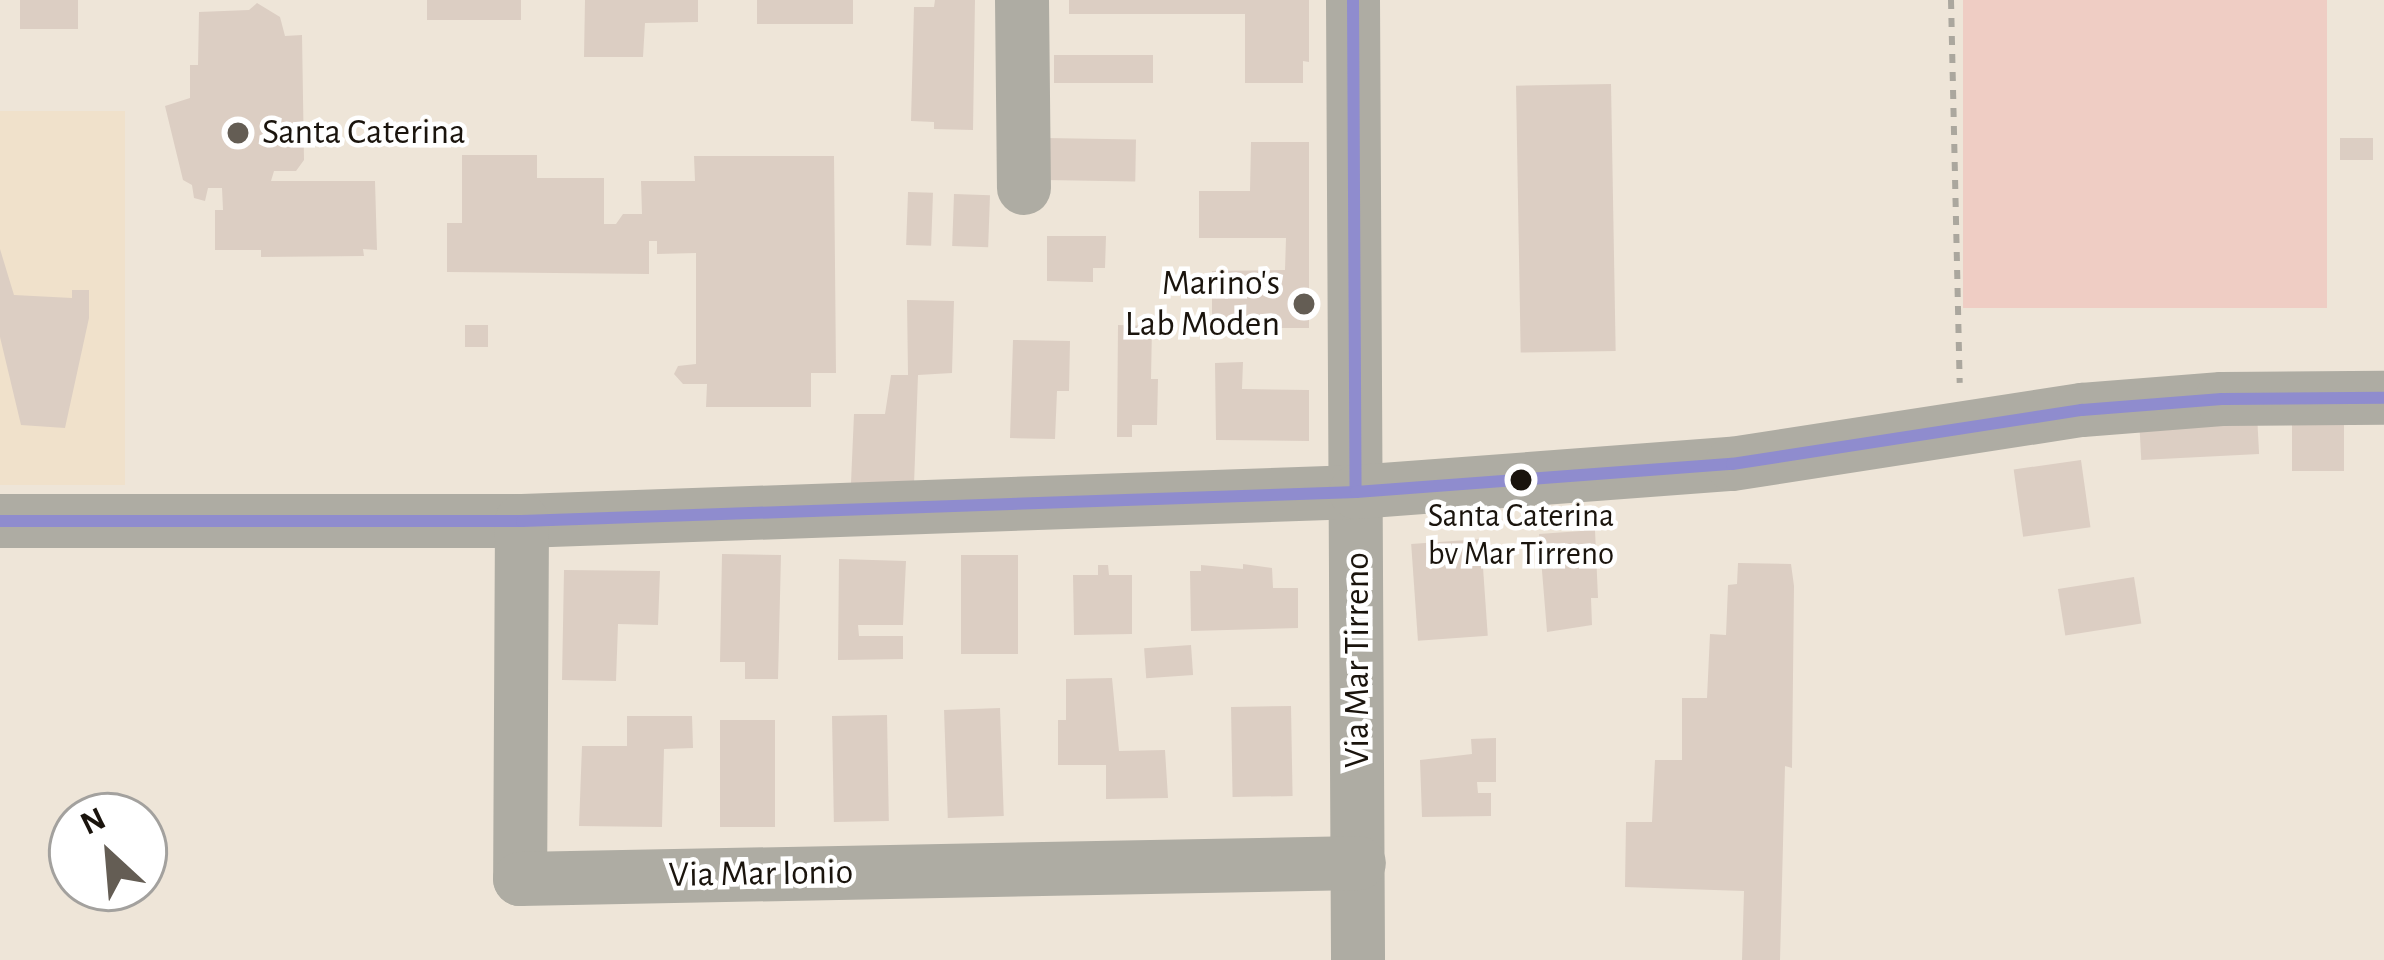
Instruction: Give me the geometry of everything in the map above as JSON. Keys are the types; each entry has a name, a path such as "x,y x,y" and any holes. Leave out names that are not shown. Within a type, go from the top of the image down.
{"street":[{"path":"1022,0 1024,188"},
{"name":"Via Mar Tirreno","path":"1353,0 1358,960"},
{"path":"0,520 522,521 1356,492 1732,464 2082,410 2222,399 2384,398"},
{"name":"Via Mar Ionio","path":"522,521 520,879 1359,863"}],"path":[{"path":"1951,0 1961,429"}],"shaded area":[{"path":"1963,0 2327,0 2327,308 1963,308"},
{"path":"0,111 125,111 125,485 0,485"}],"building":[{"path":"20,0 78,0 78,29 20,29"},
{"path":"427,0 521,0 521,20 427,20"},
{"path":"585,0 698,0 698,22 645,23 643,57 584,57"},
{"path":"757,0 853,0 853,24 757,24"},
{"path":"935,0 975,0 973,130 934,129 934,122 911,121 914,7 934,7"},
{"path":"1069,0 1309,0 1309,62 1303,61 1303,83 1245,83 1245,14 1069,14"},
{"name":"Santa Caterina","path":"257,3 280,17 285,36 302,35 304,160 296,171 274,171 271,181 375,181 377,250 363,249 364,256 261,257 261,250 215,250 215,210 223,210 222,188 208,188 205,201 194,198 192,185 183,180 165,106 190,98 190,65 198,65 199,12 249,10"},
{"path":"1054,55 1153,55 1153,83 1054,83"},
{"path":"1611,84 1616,351 1521,353 1516,86"},
{"path":"1046,138 1136,140 1135,182 1045,180"},
{"path":"2340,138 2373,138 2373,160 2340,160"},
{"path":"1251,142 1309,142 1309,328 1212,328 1212,271 1285,270 1286,238 1199,238 1199,191 1250,191"},
{"path":"462,155 537,155 537,178 604,178 604,224 616,224 623,214 642,214 641,181 695,181 694,156 834,156 836,373 811,373 811,407 706,407 707,384 683,384 674,374 678,366 696,364 696,253 657,254 657,241 649,241 649,274 447,272 447,223 462,223"},
{"path":"908,192 933,193 931,246 906,245"},
{"path":"954,194 990,195 988,247 952,246"},
{"path":"1047,236 1106,236 1105,268 1093,268 1093,282 1047,281"},
{"path":"0,249 14,295 72,298 72,290 89,290 89,318 65,428 21,425 0,337"},
{"path":"907,300 954,301 952,373 918,375 914,485 851,483 854,414 885,414 891,375 908,375"},
{"path":"465,325 488,325 488,347 465,347"},
{"path":"1118,325 1152,326 1151,379 1158,379 1157,425 1132,425 1132,437 1117,437"},
{"path":"1013,340 1070,341 1069,391 1057,391 1055,439 1010,438"},
{"path":"1243,362 1242,389 1309,390 1309,441 1216,440 1215,363"},
{"path":"2257,414 2259,454 2141,460 2139,420"},
{"path":"2292,421 2344,421 2344,471 2292,471"},
{"path":"2081,460 2090,527 2023,537 2014,469"},
{"path":"1595,530 1598,598 1591,598 1592,625 1547,632 1539,534"},
{"path":"1481,539 1488,636 1418,641 1411,544"},
{"path":"722,554 781,555 778,679 745,679 745,662 720,662"},
{"path":"961,555 1018,555 1018,654 961,654"},
{"path":"839,559 906,561 903,625 858,625 859,636 903,636 903,659 838,660"},
{"path":"1738,563 1791,564 1794,586 1792,768 1785,766 1780,960 1742,960 1744,891 1625,887 1626,822 1652,822 1655,760 1682,760 1682,698 1707,698 1710,634 1726,635 1728,585 1737,584"},
{"path":"1243,564 1272,568 1273,588 1298,588 1298,628 1191,631 1190,571 1201,571 1201,565 1243,569"},
{"path":"1098,565 1108,565 1109,575 1132,575 1132,634 1074,635 1073,575 1098,575"},
{"path":"564,570 660,571 658,625 618,624 616,681 562,680"},
{"path":"2134,577 2141,623 2065,635 2058,589"},
{"path":"1191,645 1193,675 1146,678 1144,648"},
{"path":"1112,678 1119,751 1165,750 1168,798 1106,799 1106,765 1058,765 1058,720 1066,720 1066,679"},
{"path":"1291,706 1293,796 1233,797 1231,707"},
{"path":"1000,708 1004,816 948,818 944,710"},
{"path":"887,715 889,821 834,822 832,716"},
{"path":"627,716 692,716 693,748 664,749 662,827 579,826 582,746 627,746"},
{"path":"720,720 775,720 775,827 720,827"},
{"path":"1496,738 1496,782 1477,782 1478,793 1491,793 1491,816 1422,817 1420,760 1472,754 1471,739"}],"transit line":[{"path":"1353,0 1356,492"},
{"path":"0,521 522,521 1356,492 1732,464 2082,410 2222,399 2384,398"}],"place":[{"name":"Santa Caterina","path":"238,133"},
{"name":"Marino's Lab Moden","path":"1304,304"},
{"name":"Santa Caterina bv Mar Tirreno","path":"1521,480"}]}
